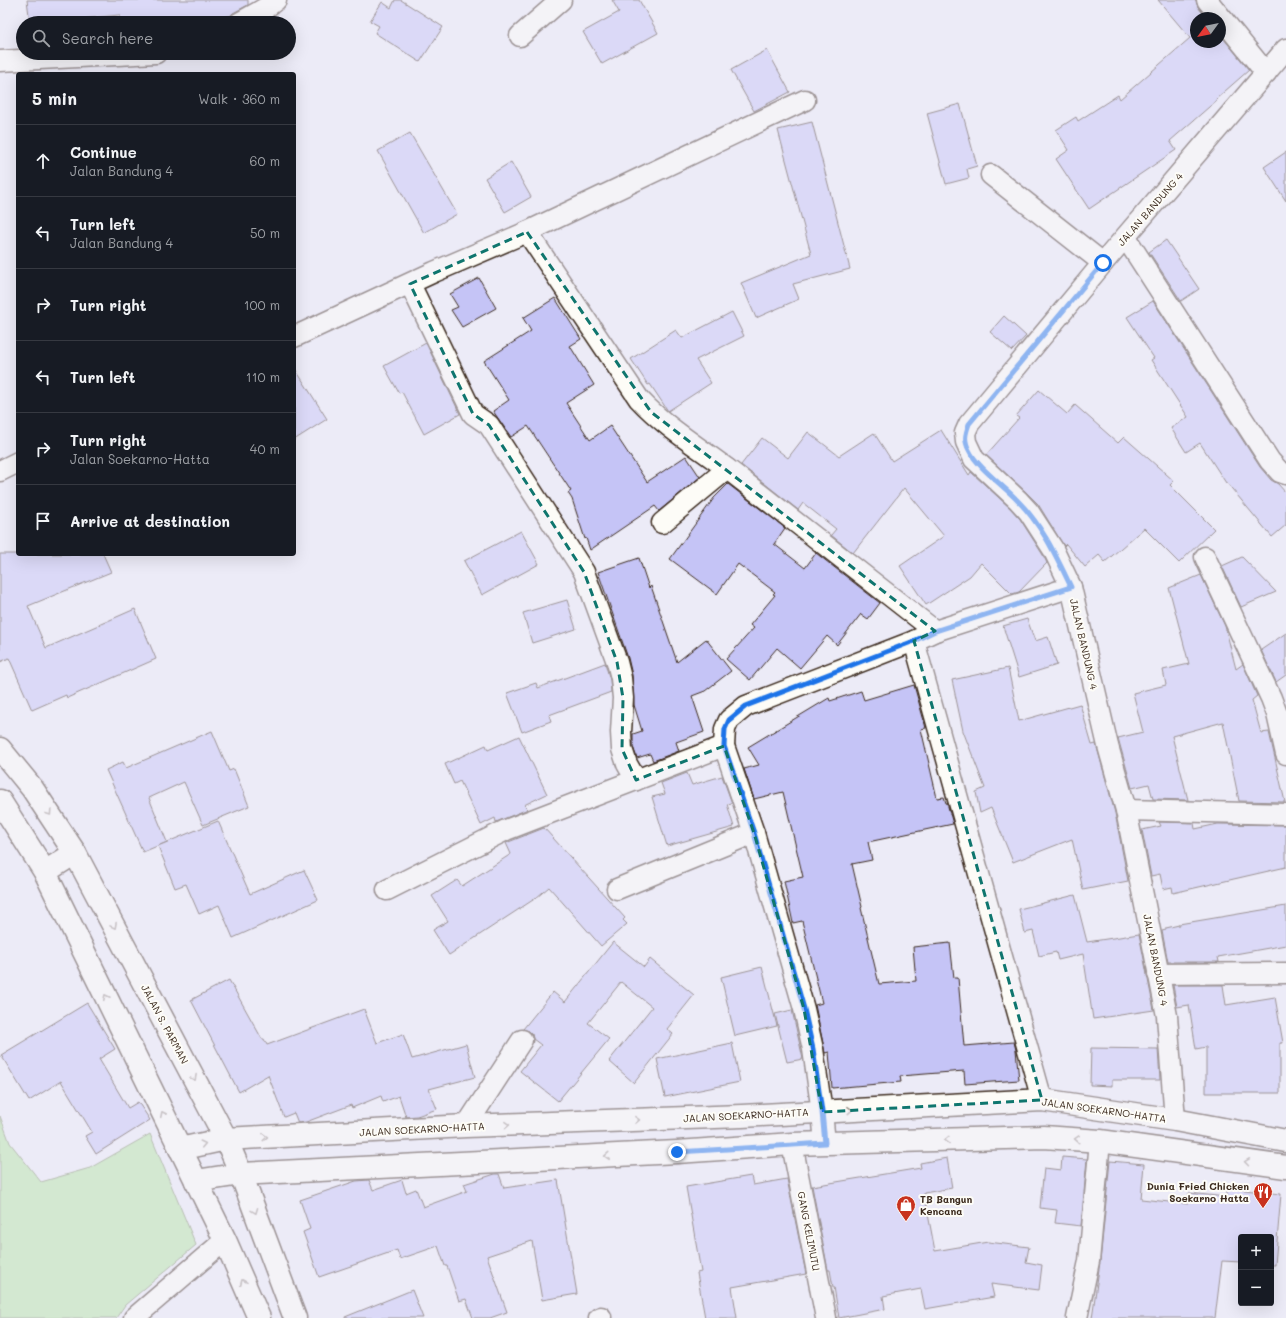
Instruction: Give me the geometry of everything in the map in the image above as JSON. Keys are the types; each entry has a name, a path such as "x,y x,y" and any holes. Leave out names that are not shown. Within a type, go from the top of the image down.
{"main road":[{"name":"JALAN S. PARMAN","path":"0,749 32,788 75,853 226,1139 241,1174 295,1318"},
{"path":"32,788 2,804 45,872 225,1240 259,1318"},
{"path":"45,872 75,853"},
{"name":"JALAN SOEKARNO-HATTA","path":"180,1149 226,1139 466,1126 822,1112 1042,1100 1175,1120 1286,1141"},
{"path":"196,1181 241,1174 677,1152 792,1144 1044,1137 1100,1141 1286,1167"}],"street":[{"path":"251,16 276,0"},
{"path":"520,36 561,0"},
{"path":"1207,0 1266,73"},
{"name":"JALAN BANDUNG 4","path":"1175,1120 1167,1016 1126,810 1108,746 1071,587 1053,549 1041,529 1018,500 974,459 966,442 965,433 969,424 1103,263 1126,238 1286,49"},
{"path":"0,61 20,60"},
{"path":"296,336 434,272 527,232 804,100"},
{"path":"991,175 1103,263"},
{"path":"527,232 639,399 652,412 666,425 727,468 935,631"},
{"path":"1126,238 1270,461 1280,472 1286,474"},
{"path":"413,282 481,419 584,572 617,662 621,678 623,698 621,732 622,749 627,764 636,780"},
{"path":"0,471 16,463"},
{"path":"662,523 727,468"},
{"path":"1205,557 1278,714 1286,754"},
{"path":"825,1143 813,1049 804,1009 754,833 724,746 725,729 729,720 746,706 914,641 935,631 1071,587"},
{"path":"914,641 1042,1100"},
{"path":"387,890 506,830 724,746"},
{"path":"1126,810 1286,814"},
{"path":"617,889 754,833"},
{"path":"1158,974 1286,973"},
{"path":"466,1126 522,1040"},
{"path":"1077,1318 1089,1261 1100,1141"},
{"name":"GANG KELIMUTU","path":"792,1144 826,1318"},
{"path":"134,1318 225,1240"}],"highlighted area":[{"path":"527,232 651,412 935,631 914,641 1042,1100 822,1112 804,1009 754,833 724,746 636,780 622,749 623,698 617,662 584,572 489,425 473,414 410,284"}],"green space":[{"path":"0,1116 10,1143 41,1182 90,1168 150,1134 196,1245 125,1305 116,1318 0,1318"}],"building":[{"path":"27,0 248,0 248,5 230,16 29,16"},
{"path":"395,0 401,0 443,27 420,62 375,33 379,26 370,21 382,2 391,8"},
{"path":"612,0 639,0 658,33 602,64 583,32 619,12"},
{"path":"1158,0 1196,0 1198,7 1202,12 1190,12 1190,38"},
{"path":"1190,38 1190,48 1226,48 1226,41 1249,70 1170,141 1176,150 1089,209 1056,159 1069,150 1056,130 1076,117 1078,121 1118,95 1120,99"},
{"path":"767,50 790,92 754,111 731,70"},
{"path":"960,104 977,166 967,169 969,178 946,184 927,113"},
{"path":"812,122 850,269 793,284 799,299 756,318 741,283 811,254 778,130"},
{"path":"410,133 457,214 424,233 378,151"},
{"path":"1286,152 1286,201 1264,167"},
{"path":"511,162 531,197 505,212 485,178"},
{"path":"1166,240 1199,289 1181,301 1149,252"},
{"path":"479,278 496,308 462,327 451,310 458,307 450,294"},
{"path":"555,298 581,339 570,346 594,385 566,403 590,440 610,426 647,482 686,456 700,477 659,511 655,506 590,550 572,499 568,493 571,491 528,426 511,437 493,411 509,400 484,361 531,331 523,318"},
{"path":"1153,301 1260,467 1271,480 1278,484 1286,493 1286,525 1272,537 1226,483 1200,443 1186,452 1171,428 1188,417 1151,360 1154,358 1127,317"},
{"path":"732,312 744,336 696,360 711,383 668,411 650,384 648,385 631,359 676,330 682,338"},
{"path":"1004,316 1026,336 1012,351 990,332"},
{"path":"426,343 460,414 424,434 402,392 399,393 384,366"},
{"path":"296,370 327,419 296,439"},
{"path":"1039,390 1067,414 1075,405 1118,443 1124,437 1174,481 1170,485 1214,529 1179,563 1144,528 1105,562 1099,555 1085,567 1066,544 1064,546 1038,504 986,455 1019,418 1016,416"},
{"path":"941,430 969,475 971,472 1020,519 1047,563 1019,592 1012,594 981,563 970,576 926,605 900,566 944,536 904,488 853,553 831,535 836,529 803,503 798,510 741,465 762,438 788,458 808,432 839,456 874,433 892,461"},
{"path":"728,484 785,528 774,544 805,568 816,553 880,603 868,619 861,614 837,645 827,636 800,668 777,648 750,680 726,659 754,628 750,625 775,595 773,594 775,592 738,564 717,594 670,559 714,498"},
{"path":"521,531 539,564 482,595 464,561"},
{"path":"0,554 16,554 16,556 104,556 111,572 28,606 46,648 135,609 156,659 67,698 66,695 32,710 9,658 0,662"},
{"path":"1242,557 1276,592 1241,607 1222,566"},
{"path":"639,558 649,588 651,586 677,662 706,639 731,671 705,691 692,696 704,732 676,742 679,751 653,761 650,754 637,758 633,747 633,734 642,731 634,705 632,675 628,658 598,572"},
{"path":"1201,575 1225,626 1236,669 1243,664 1257,696 1252,700 1261,733 1269,732 1285,802 1239,801 1223,722 1172,736 1188,800 1153,799 1149,784 1132,788 1118,738 1143,732 1133,693 1166,685 1163,670 1189,664 1169,588"},
{"path":"567,600 576,629 532,643 523,613"},
{"path":"1027,619 1035,641 1048,637 1057,665 1019,677 1003,626"},
{"path":"1286,633 1286,675 1276,682 1261,650"},
{"path":"605,663 610,680 611,692 549,715 551,721 522,732 507,693 536,683 538,688"},
{"path":"1008,668 1019,721 1080,704 1092,745 1096,744 1115,813 1128,881 1083,890 1072,839 1013,862 991,808 980,813 976,792 985,788 963,731 952,680"},
{"path":"914,685 926,728 921,729 937,798 944,797 953,824 868,842 872,860 852,864 879,984 916,981 913,947 950,943 954,978 958,978 964,1046 1014,1042 1019,1080 965,1084 964,1071 900,1076 901,1082 832,1088 829,1052 825,1053 815,1005 822,1003 802,921 793,923 784,881 803,877 783,792 754,799 744,769 759,765 748,747 829,698 830,701 861,691 864,700"},
{"path":"212,731 229,771 234,769 249,806 203,825 184,782 149,798 167,842 143,852 106,770 123,762 126,768"},
{"path":"519,736 547,794 524,805 528,809 496,822 495,818 481,825 460,781 454,784 445,764 486,745 488,750"},
{"path":"687,773 692,785 722,776 732,803 727,804 734,827 667,846 652,797 665,794 661,783"},
{"path":"218,821 250,894 304,870 318,900 233,938 219,905 199,914 186,884 175,888 158,846"},
{"path":"1159,822 1194,823 1195,829 1218,824 1286,825 1286,867 1173,893 1172,887 1163,889 1160,874 1151,876 1142,830 1161,826"},
{"path":"544,828 625,918 623,920 627,924 601,946 549,887 536,898 449,955 433,930 448,921 432,896 457,880 462,886 511,854 506,843"},
{"path":"1075,895 1087,942 1139,934 1154,1010 1093,1019 1083,954 1058,960 1056,952 1039,956 1033,931 1025,933 1019,909"},
{"path":"1286,906 1286,945 1218,957 1219,962 1168,962 1162,931 1166,930 1166,928 1179,924"},
{"path":"613,942 644,967 650,959 694,995 667,1029 673,1034 634,1083 609,1061 652,1007 621,982 588,1023 609,1039 558,1101 520,1071 541,1045 533,1039 532,1034 529,1031 523,1029 553,992 565,1002"},
{"path":"762,967 777,1026 735,1036 721,977"},
{"path":"229,980 262,1039 264,1039 267,1045 364,1009 377,1043 403,1034 412,1059 466,1044 475,1077 429,1089 437,1109 417,1116 406,1117 399,1096 383,1102 381,1096 352,1108 351,1105 306,1122 298,1123 294,1113 284,1117 268,1075 239,1092 191,1000"},
{"path":"1173,985 1223,985 1226,1005 1275,997 1283,1043 1280,1043 1280,1093 1206,1093 1206,1047 1196,1049 1189,1005 1177,1007"},
{"path":"87,1003 115,1049 99,1059 128,1108 138,1102 150,1120 96,1154 85,1136 92,1132 61,1081 29,1101 1,1055"},
{"path":"792,1010 803,1059 787,1062 775,1014"},
{"path":"732,1043 740,1082 665,1097 657,1059"},
{"path":"1091,1048 1158,1049 1160,1080 1112,1080 1112,1086 1090,1085"},
{"path":"1062,1157 1087,1159 1081,1226 1055,1223 1057,1210 1040,1208 1044,1168 1061,1170"},
{"path":"947,1158 952,1188 924,1193 935,1251 988,1242 1029,1247 1026,1262 1042,1265 1039,1290 991,1284 994,1297 925,1309 921,1289 883,1296 885,1309 839,1318 834,1287 830,1270 828,1270 812,1186 921,1168 920,1163"},
{"path":"1110,1161 1144,1164 1141,1199 1188,1204 1189,1193 1226,1197 1226,1188 1281,1194 1275,1265 1274,1234 1238,1234 1238,1262 1222,1261 1215,1318 1092,1318 1100,1262"},
{"path":"499,1174 504,1188 558,1180 577,1294 542,1300 532,1241 487,1256 507,1312 490,1318 473,1318 466,1299 459,1301 447,1266 445,1266 438,1246 400,1259 397,1250 319,1277 303,1232 310,1229 300,1200 356,1181 369,1180 373,1190 402,1180 406,1193 416,1189 423,1207 467,1191 464,1184"},
{"path":"751,1176 753,1185 787,1179 806,1274 732,1287 737,1318 705,1318 697,1273 701,1272 686,1187"},
{"path":"412,1290 423,1318 345,1318 345,1317"}],"place":[{"name":"Dunia Fried Chicken Soekarno Hatta","path":"1263,1209"},
{"name":"TB Bangun Kencana","path":"906,1222"}],"route":[{"path":"677,1152 825,1143 813,1049 804,1009 754,833 724,746 725,729 729,720 746,706 914,641 935,631 1071,587 1053,549 1041,529 1018,500 974,459 969,451 965,433 969,424 1103,263"}]}
